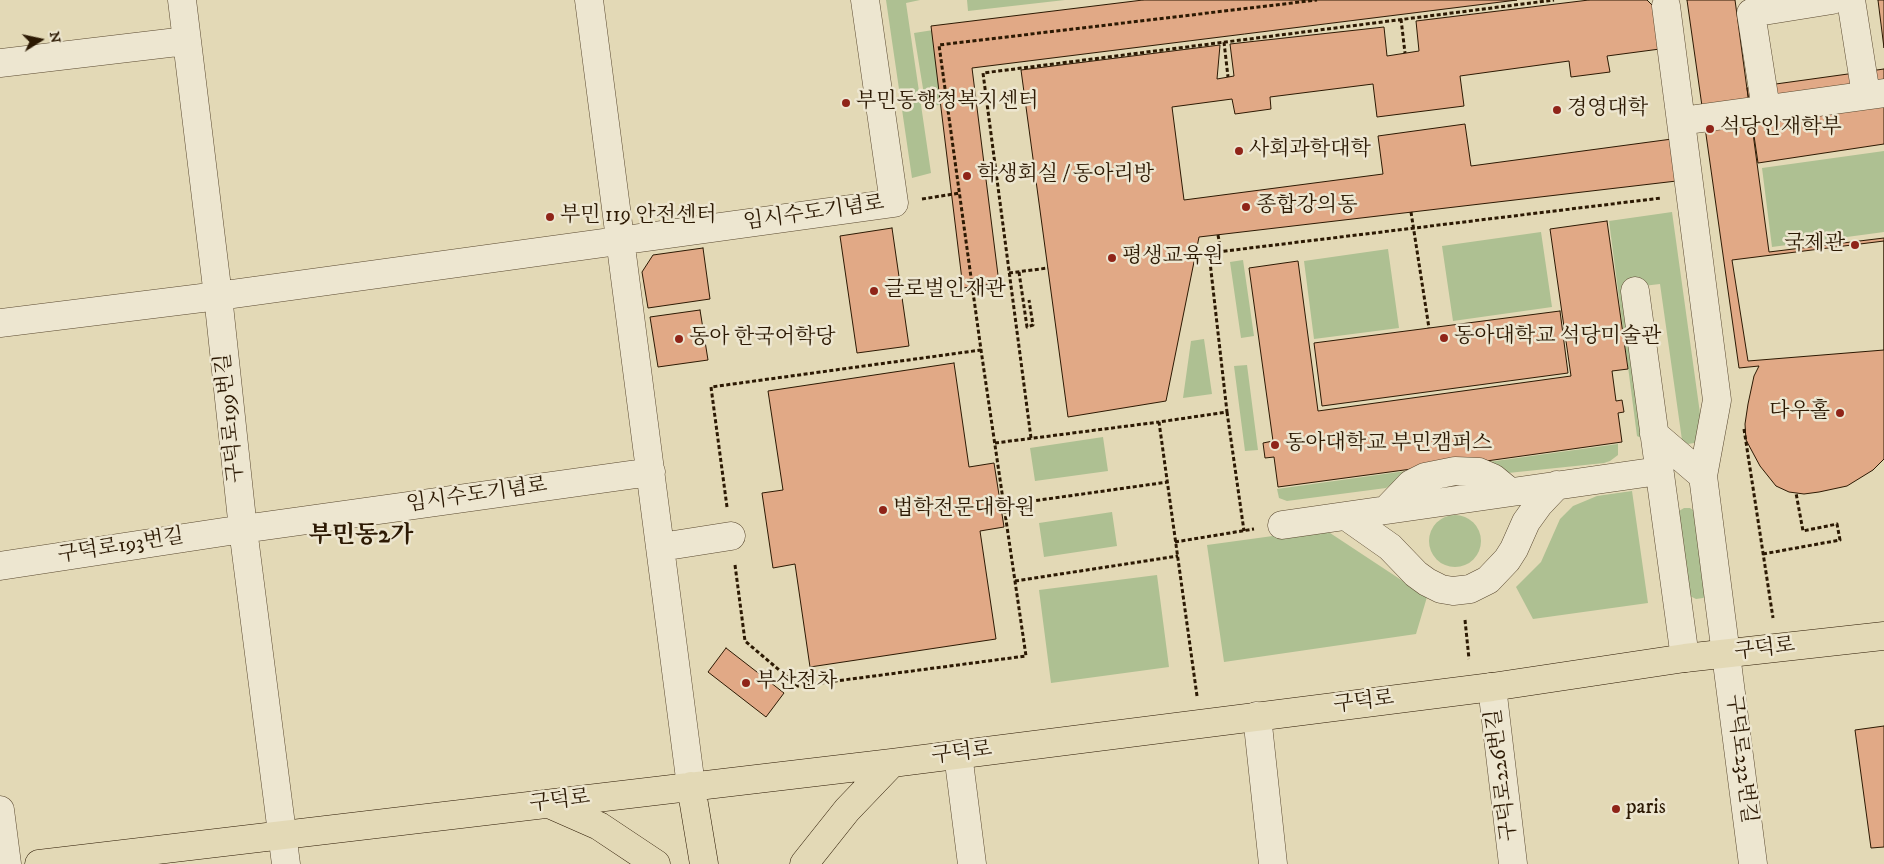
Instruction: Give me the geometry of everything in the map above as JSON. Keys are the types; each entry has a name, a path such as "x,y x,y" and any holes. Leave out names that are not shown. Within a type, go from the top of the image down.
{"main road":[{"name":"구덕로","path":"39,864 958,754 1483,688 1685,658 1884,636"},
{"path":"804,864 847,810 892,762"},
{"path":"691,786 704,864"},
{"path":"548,804 599,826 656,864"}],"street":[{"name":"구덕로199번길","path":"182,0 218,296 243,529 286,864"},
{"path":"590,0 691,786"},
{"name":"임시수도기념로","path":"218,296 894,203 866,0"},
{"path":"1766,109 1751,13 1832,0"},
{"path":"1681,121 1875,94 1852,0"},
{"name":"구덕로232번길","path":"1666,6 1717,400 1703,476 1754,864"},
{"path":"0,63 186,41"},
{"path":"1635,291 1685,658"},
{"path":"0,323 218,296"},
{"path":"1654,434 1703,476"},
{"path":"1282,525 1659,471"},
{"name":"임시수도기념로","path":"243,529 652,472"},
{"path":"1346,516 1390,547 1416,574 1427,582 1441,589 1470,589 1488,580 1496,571 1514,549 1526,522 1539,504 1557,485"},
{"name":"구덕로193번길","path":"0,566 243,529"},
{"path":"661,547 731,536"},
{"name":"구덕로226번길","path":"1483,688 1513,864"},
{"path":"1257,716 1273,864"},
{"path":"958,754 972,864"},
{"path":"0,810 7,864"}],"path":[{"path":"981,350 712,387 745,641 798,686 1026,656 939,45 1317,0"},
{"path":"1031,438 983,73 1554,0"},
{"path":"1401,19 1405,53"},
{"path":"1224,42 1228,77"},
{"path":"894,203 960,193"},
{"path":"1244,531 1227,412 1209,253 1691,194"},
{"path":"1411,212 1429,328"},
{"path":"1218,235 1221,251"},
{"path":"1009,273 1048,268"},
{"path":"1019,272 1027,327 1033,325 1029,300"},
{"path":"995,443 1227,412"},
{"path":"1159,422 1201,723"},
{"path":"1744,427 1778,649"},
{"path":"1004,505 1168,482"},
{"path":"1763,554 1840,540 1837,524 1803,531 1796,493"},
{"path":"1176,542 1282,525"},
{"path":"1015,581 1178,556"},
{"path":"1461,590 1483,688"}],"green space":[{"path":"886,0 920,0 906,3 931,173 912,178"},
{"path":"967,0 1065,0 968,11"},
{"path":"959,26 970,100 926,107 914,33"},
{"path":"1884,151 1884,232 1772,247 1762,168"},
{"path":"1672,212 1703,435 1694,443 1688,444 1682,440 1660,284 1626,288 1645,434 1641,438 1637,436 1609,221"},
{"path":"1541,232 1552,307 1453,321 1442,246"},
{"path":"1388,249 1399,328 1314,339 1304,261"},
{"path":"1243,260 1254,336 1241,338 1230,262"},
{"path":"1204,339 1212,394 1183,398 1191,341"},
{"path":"1247,365 1258,450 1245,451 1234,366"},
{"path":"1103,437 1108,471 1035,481 1030,448"},
{"path":"1618,444 1618,455 1604,463 1508,473 1481,463"},
{"path":"1413,470 1386,488 1287,501 1279,498 1277,489"},
{"path":"1632,491 1648,603 1533,619 1516,587 1541,562 1560,519 1573,506 1597,496"},
{"path":"1684,508 1690,508 1696,512 1705,597 1703,598 1696,599 1688,595 1678,515 1679,511"},
{"path":"1112,512 1117,546 1044,557 1039,523"},
{"path":"1450,515 1460,515 1469,519 1477,527 1481,541 1477,555 1469,563 1460,567 1450,567 1441,563 1433,555 1429,546 1429,536 1433,527 1441,519"},
{"path":"1324,529 1427,597 1416,634 1224,662 1207,545"},
{"path":"1157,575 1169,667 1051,683 1039,590"}],"building":[{"name":"학생회실 / 동아리방","path":"1143,0 1517,0 972,68 999,283 963,288 931,26"},
{"name":"종합강의동","path":"1589,0 1647,0 1664,17 1685,180 1199,237 1166,401 1068,417 1021,70 1220,45 1217,79 1234,76 1230,44 1384,27 1387,56 1419,51 1416,21"},
{"name":"국제관","path":"1687,0 1735,0 1769,252 1884,238 1884,459 1873,470 1847,486 1804,494 1789,492 1776,486 1760,466 1746,440 1745,424 1748,404 1754,376 1759,366 1739,368"},
{"path":"1878,0 1884,0 1884,48"},
{"path":"1660,49 1672,139 1471,166 1465,124 1378,136 1383,174 1184,200 1172,107 1232,99 1235,114 1271,109 1270,97 1373,84 1377,117 1464,106 1460,76 1569,61 1571,77 1610,72 1607,56"},
{"path":"1884,69 1884,144 1758,163 1747,88"},
{"path":"1607,221 1628,369 1612,371 1616,401 1622,400 1624,412 1618,413 1622,442 1472,463 1475,483 1437,488 1434,466 1278,487 1274,457 1265,458 1263,443 1273,441 1249,268 1298,261 1318,411 1571,376 1550,229"},
{"name":"글로벌인재관","path":"892,228 909,346 857,353 840,236"},
{"path":"1884,241 1884,350 1748,361 1732,260"},
{"path":"703,248 710,299 648,308 642,272 653,255"},
{"name":"동아 한국어학당","path":"700,310 708,360 658,367 650,317"},
{"path":"1560,311 1568,373 1322,406 1314,343"},
{"name":"법학전문대학원","path":"954,363 969,467 994,463 1004,527 980,531 996,639 810,667 795,564 773,568 762,493 783,490 768,391"},
{"name":"부산전차","path":"726,648 784,693 766,717 708,672"},
{"path":"1884,726 1884,847 1871,848 1855,730"}],"place":[{"name":"부민동행정복지센터","path":"846,103"},
{"name":"경영대학","path":"1557,110"},
{"name":"석당인재학부","path":"1710,129"},
{"name":"사회과학대학","path":"1239,151"},
{"name":"학생회실 / 동아리방","path":"967,176"},
{"name":"종합강의동","path":"1246,207"},
{"name":"부민 119 안전센터","path":"550,217"},
{"name":"국제관","path":"1855,245"},
{"name":"평생교육원","path":"1112,258"},
{"name":"글로벌인재관","path":"874,291"},
{"name":"동아대학교 석당미술관","path":"1444,338"},
{"name":"동아 한국어학당","path":"679,339"},
{"name":"다우홀","path":"1840,413"},
{"name":"동아대학교 부민캠퍼스","path":"1275,445"},
{"name":"법학전문대학원","path":"883,510"},
{"name":"부산전차","path":"746,683"},
{"name":"paris","path":"1616,809"}],"district":[{"name":"부민동2가","path":"361,537"}]}
